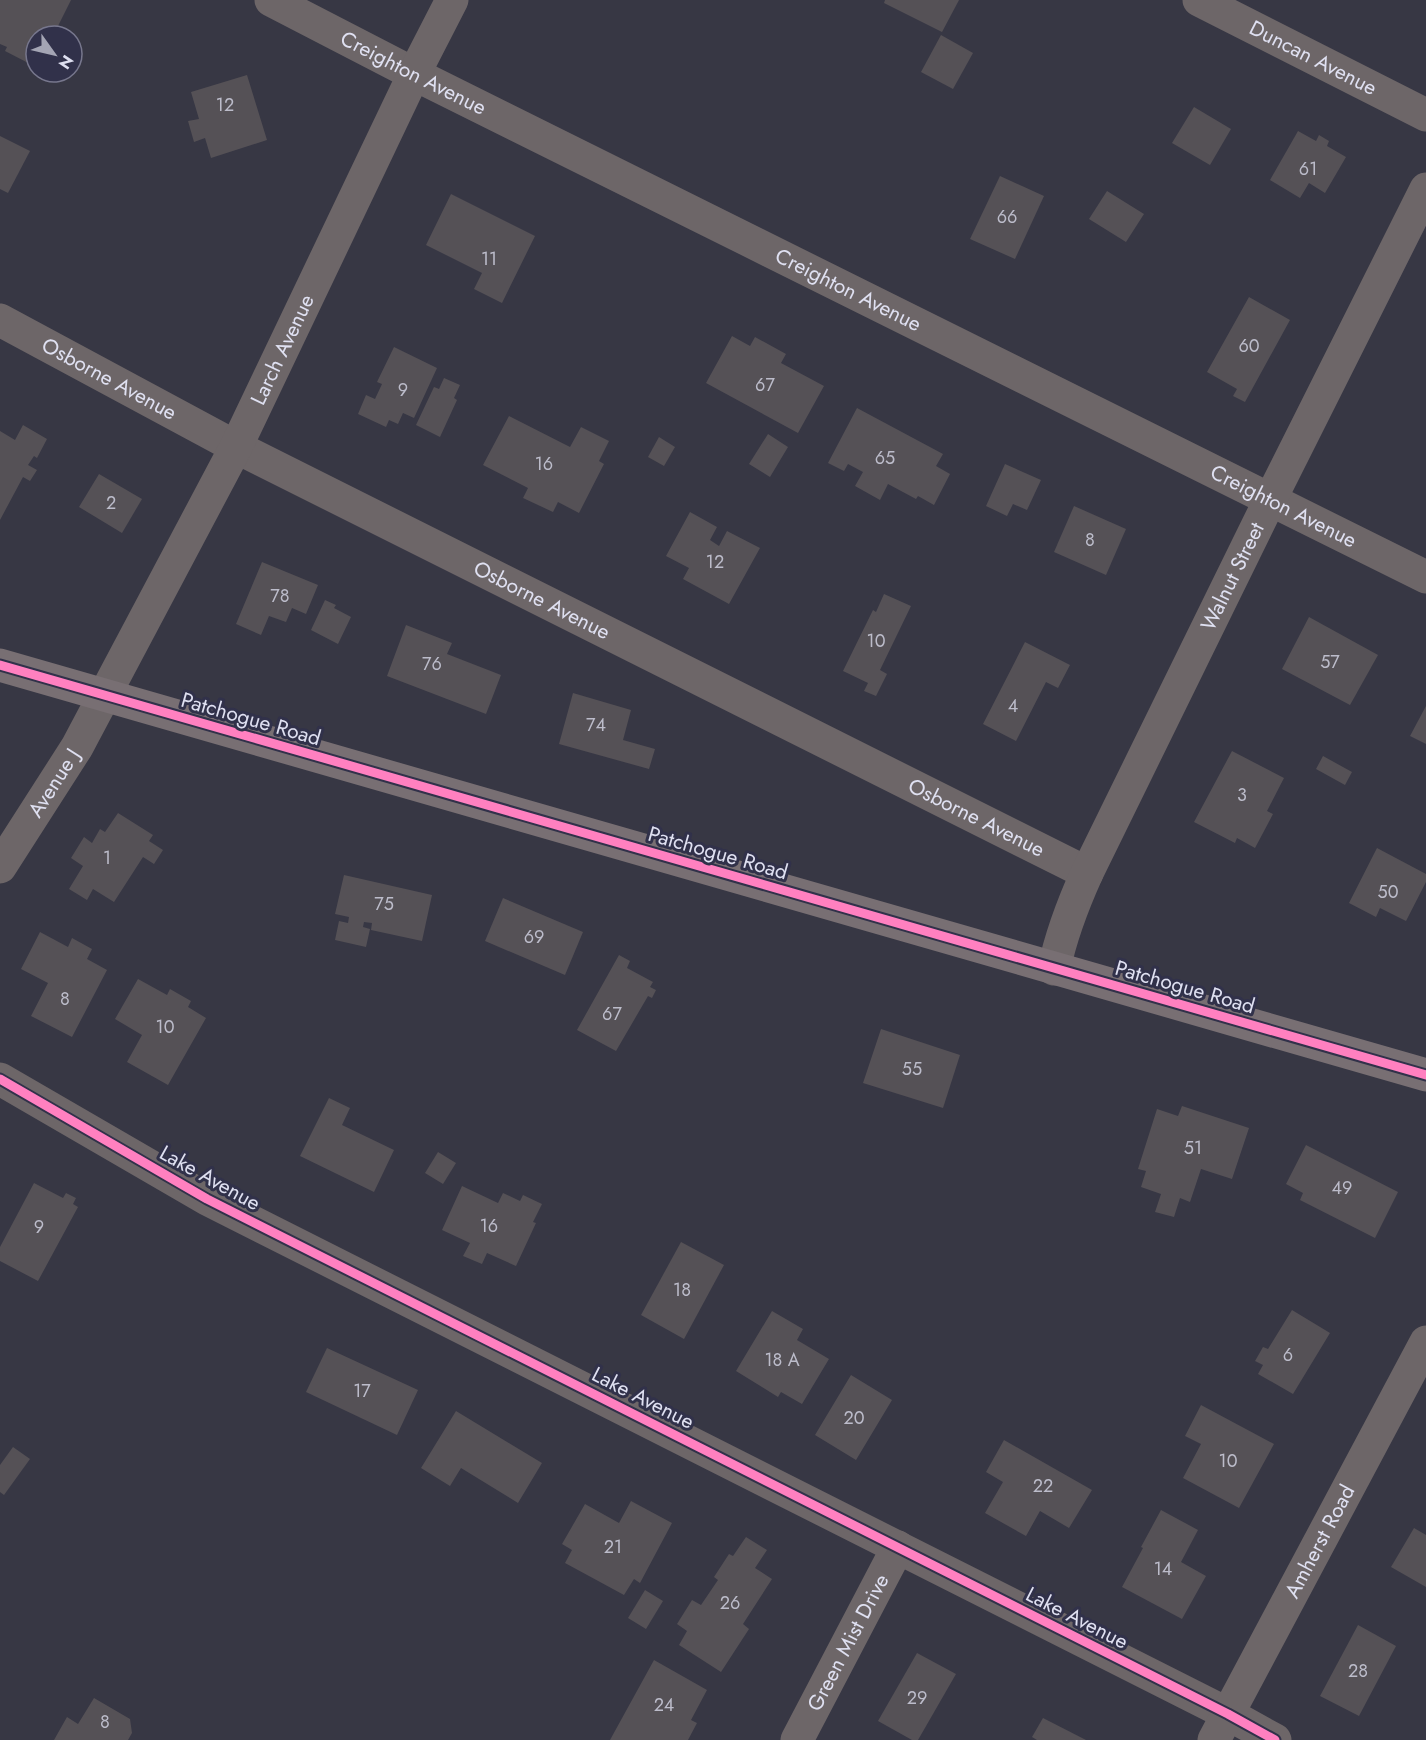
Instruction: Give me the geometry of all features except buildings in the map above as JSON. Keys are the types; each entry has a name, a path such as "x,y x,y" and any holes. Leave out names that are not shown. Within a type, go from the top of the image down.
{"main road":[{"name":"Patchogue Road","path":"0,665 1426,1075"}],"street":[{"name":"Creighton Avenue","path":"272,0 414,74 1426,577"},
{"name":"Larch Avenue","path":"105,696 236,447 414,74 452,0"},
{"name":"Duncan Avenue","path":"1199,0 1426,115"},
{"name":"Walnut Street","path":"1054,969 1063,931 1087,873 1426,189"},
{"name":"Osborne Avenue","path":"0,320 236,447 1087,873"},
{"name":"Avenue J","path":"0,867 68,763 105,696"},
{"name":"Lake Avenue","path":"0,1079 207,1199 898,1547 1221,1727 1275,1740"},
{"name":"Amherst Road","path":"1221,1727 1426,1342"},
{"name":"Green Mist Drive","path":"797,1740 898,1547"}],"cycle path":[{"path":"0,665 1426,1075"},
{"path":"0,1079 207,1199 1228,1714 1275,1740"}]}
